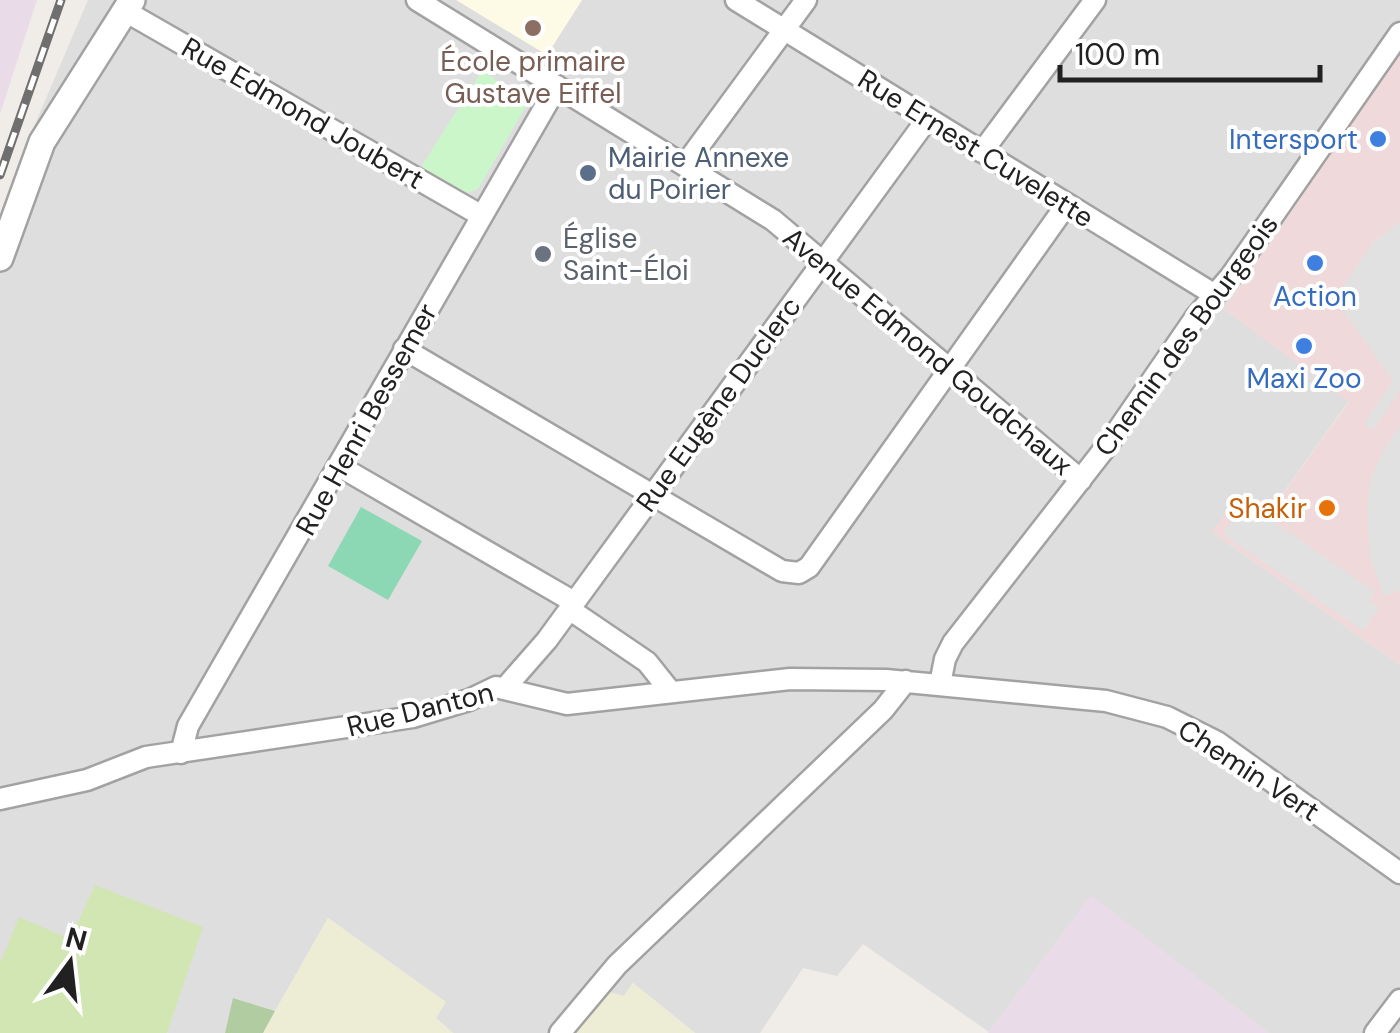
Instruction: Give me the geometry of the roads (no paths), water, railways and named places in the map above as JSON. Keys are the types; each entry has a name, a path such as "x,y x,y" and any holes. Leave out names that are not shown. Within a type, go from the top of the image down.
{"street":[{"name":"Avenue Edmond Goudchaux","path":"418,0 762,213 1081,480"},
{"name":"Rue Ernest Cuvelette","path":"736,0 1215,296"},
{"path":"684,164 806,0"},
{"path":"982,152 1095,0"},
{"path":"0,258 42,142 129,5"},
{"name":"Rue Edmond Joubert","path":"129,5 482,216"},
{"name":"Chemin des Bourgeois","path":"940,684 953,642 1081,480 1400,33"},
{"name":"Rue Henri Bessemer","path":"181,753 188,726 557,86"},
{"name":"Rue Eugène Duclerc","path":"505,688 540,649 928,118"},
{"path":"404,349 793,574 809,567 1068,204"},
{"path":"339,466 572,605 647,662 671,692"},
{"name":"Rue Danton","path":"0,799 87,780 146,757 394,722 469,700 492,688 567,704 806,678 906,682"},
{"path":"560,1033 617,965 883,710 906,682"},
{"name":"Chemin Vert","path":"906,682 1106,701 1186,725 1217,742 1400,873"},
{"path":"1375,1033 1400,1000"}],"railway":[{"path":"0,175 61,0"}],"place":[{"name":"École primaire Gustave Eiffel","path":"533,28"},
{"name":"Intersport","path":"1378,139"},
{"name":"Mairie Annexe du Poirier","path":"588,173"},
{"name":"Église Saint-Éloi","path":"543,254"},
{"name":"Action","path":"1315,263"},
{"name":"Maxi Zoo","path":"1304,346"},
{"name":"Shakir","path":"1327,508"}]}
